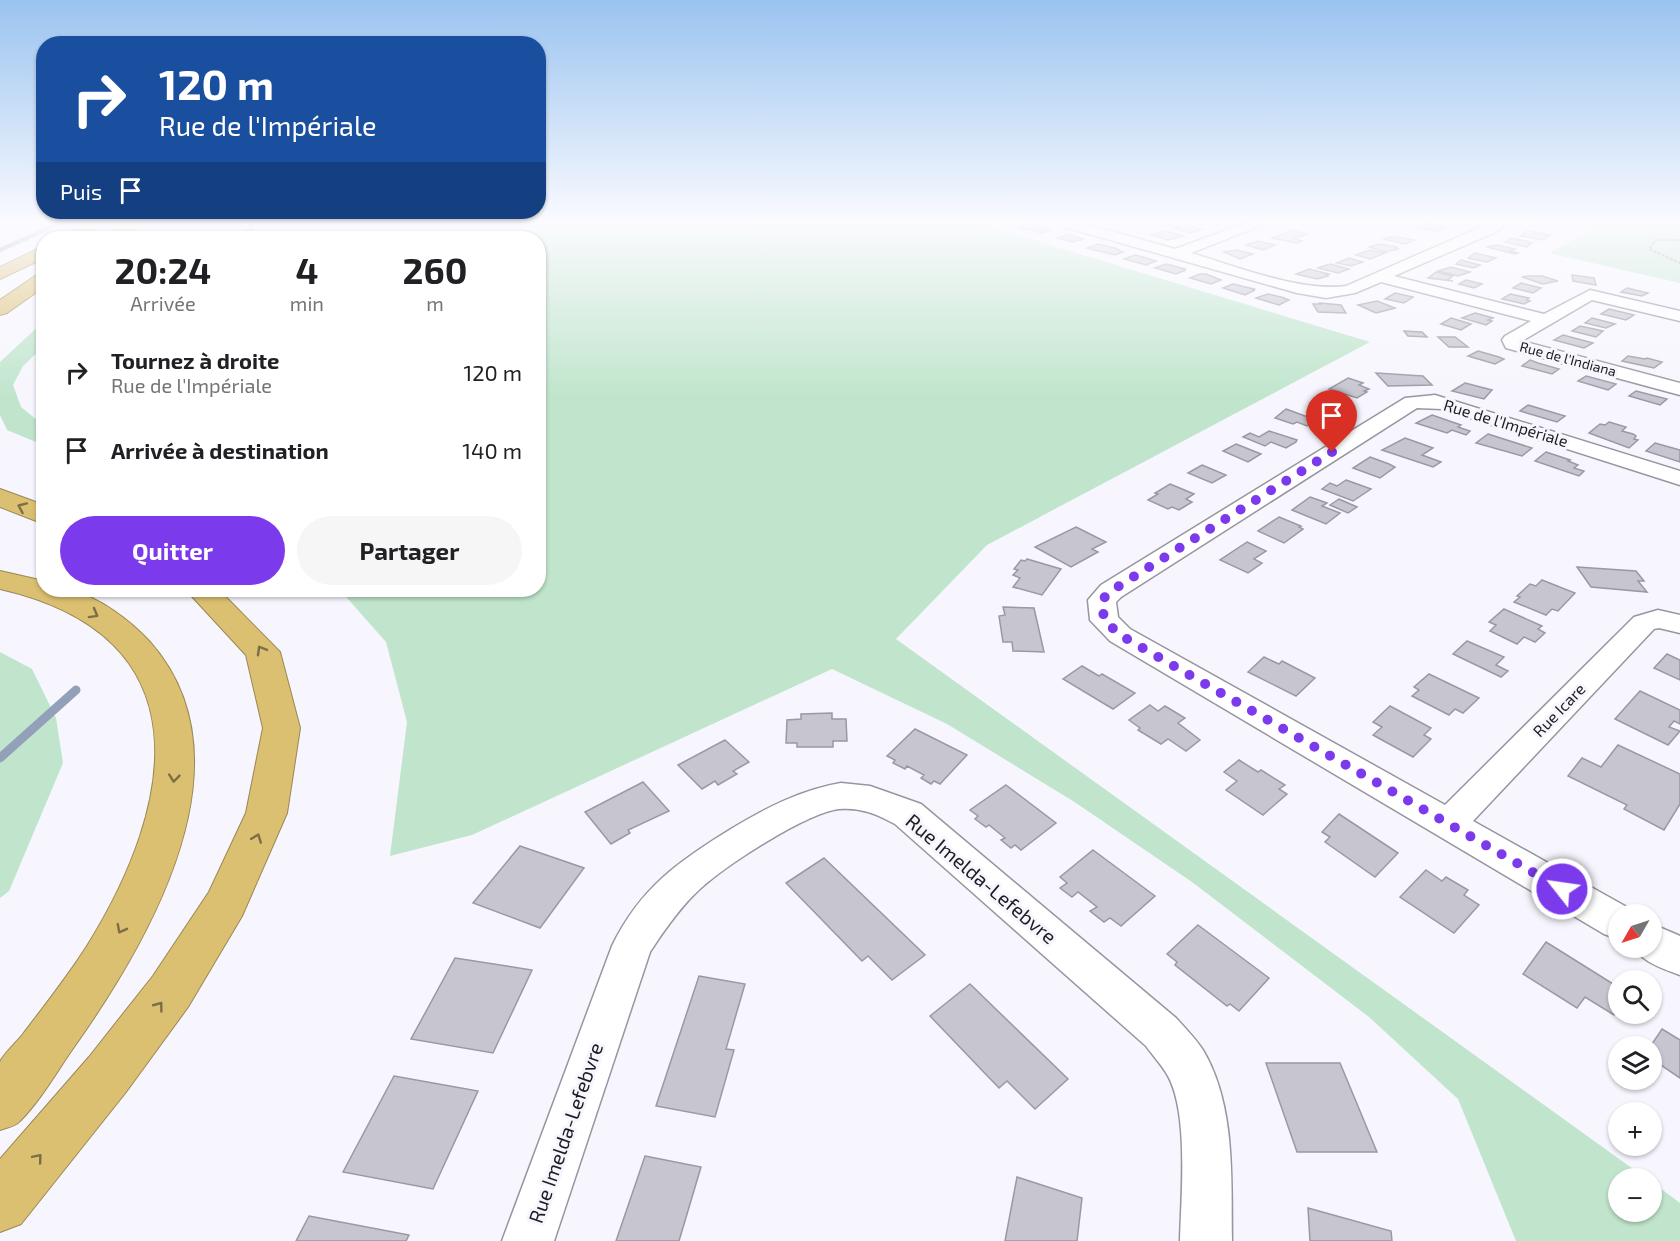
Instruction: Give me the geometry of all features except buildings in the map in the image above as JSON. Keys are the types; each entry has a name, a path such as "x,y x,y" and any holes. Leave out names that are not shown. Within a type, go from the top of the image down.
{"highway":[{"path":"0,296 29,281"},
{"path":"0,309 36,284"},
{"path":"0,497 36,513"},
{"path":"0,580 36,589"},
{"path":"0,1104 81,997 110,950 147,877 164,831 174,787 176,745 174,726 165,693 151,665 132,641 108,622 58,597"},
{"path":"0,1203 113,1065 186,970 230,897 260,831 272,792 279,753 281,721 277,690 267,661 247,628 229,610 211,597"}],"street":[{"path":"1273,281 1313,292 1339,292 1369,281"},
{"path":"1394,281 1546,320"},
{"name":"Rue de l'Indiana","path":"1680,316 1590,295 1511,340 1512,344 1680,389"},
{"name":"Rue de l'Impériale","path":"1608,916 1120,635 1104,620 1102,600 1111,591 1412,402 1435,401 1680,478"},
{"name":"Rue Icare","path":"1448,824 1644,623 1658,619 1680,624"},
{"name":"Rue Imelda-Lefebvre","path":"528,1241 632,946 650,919 697,869 787,813 822,798 856,796 885,803 908,814 1161,1032 1188,1068 1200,1106 1206,1165 1206,1241"},
{"path":"1662,946 1680,957"}],"green space":[{"path":"546,281 1168,281 1370,342 987,545 896,639 1608,1151 1608,1156 1615,1156 1632,1168 1608,1168 1608,1222 1662,1222 1662,1190 1680,1203 1680,1241 1516,1241 1458,1099 1369,1017 1192,882 1073,801 947,724 832,669 472,835 390,856 407,722 386,642 346,597 546,597"},
{"path":"36,329 36,354 23,366 13,385 21,407 36,419 36,442 7,430 0,415 0,362"},
{"path":"0,652 32,669 56,718 63,763 9,891 0,898"}],"waterway":[{"path":"0,758 76,690"}],"route":[{"path":"1332,452 1111,591 1102,600 1104,620 1120,635 1562,889"}]}
